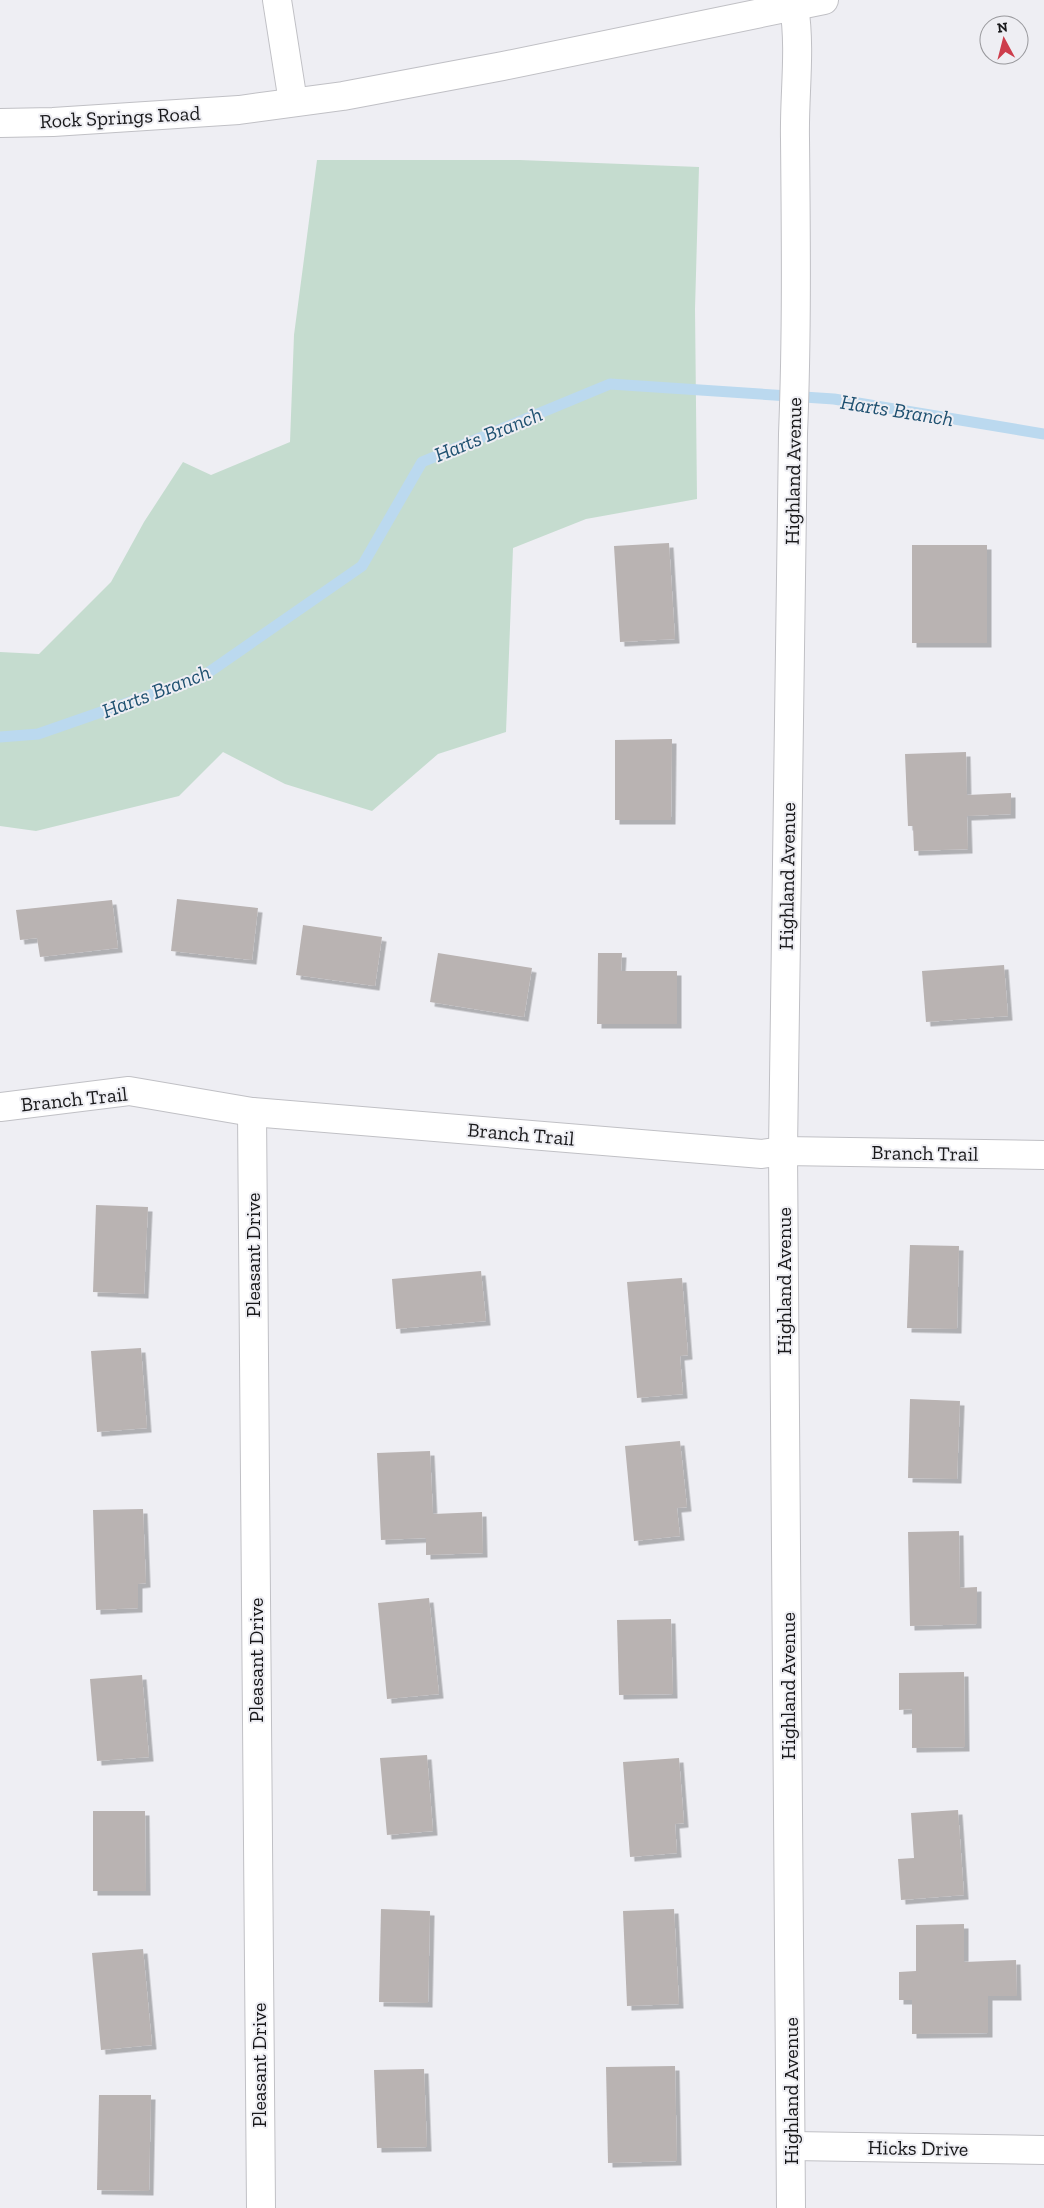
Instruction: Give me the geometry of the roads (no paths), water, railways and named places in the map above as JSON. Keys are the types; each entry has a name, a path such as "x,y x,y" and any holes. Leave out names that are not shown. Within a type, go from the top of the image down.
{"street":[{"path":"277,0 293,102"},
{"name":"Rock Springs Road","path":"0,123 53,122 239,110 343,96 502,66 789,5 824,0"},
{"name":"Highland Avenue","path":"789,5 798,32 795,137 797,354 793,434 783,1151 791,2208"},
{"name":"Branch Trail","path":"0,1107 129,1091 252,1112 762,1154 783,1151 1044,1155"},
{"name":"Pleasant Drive","path":"252,1112 260,2208"},
{"name":"Hicks Drive","path":"792,2146 1044,2150"}],"waterway":[{"name":"Harts Branch","path":"0,737 38,734 202,677 362,566 422,462 610,384 834,399 1044,434"}]}
